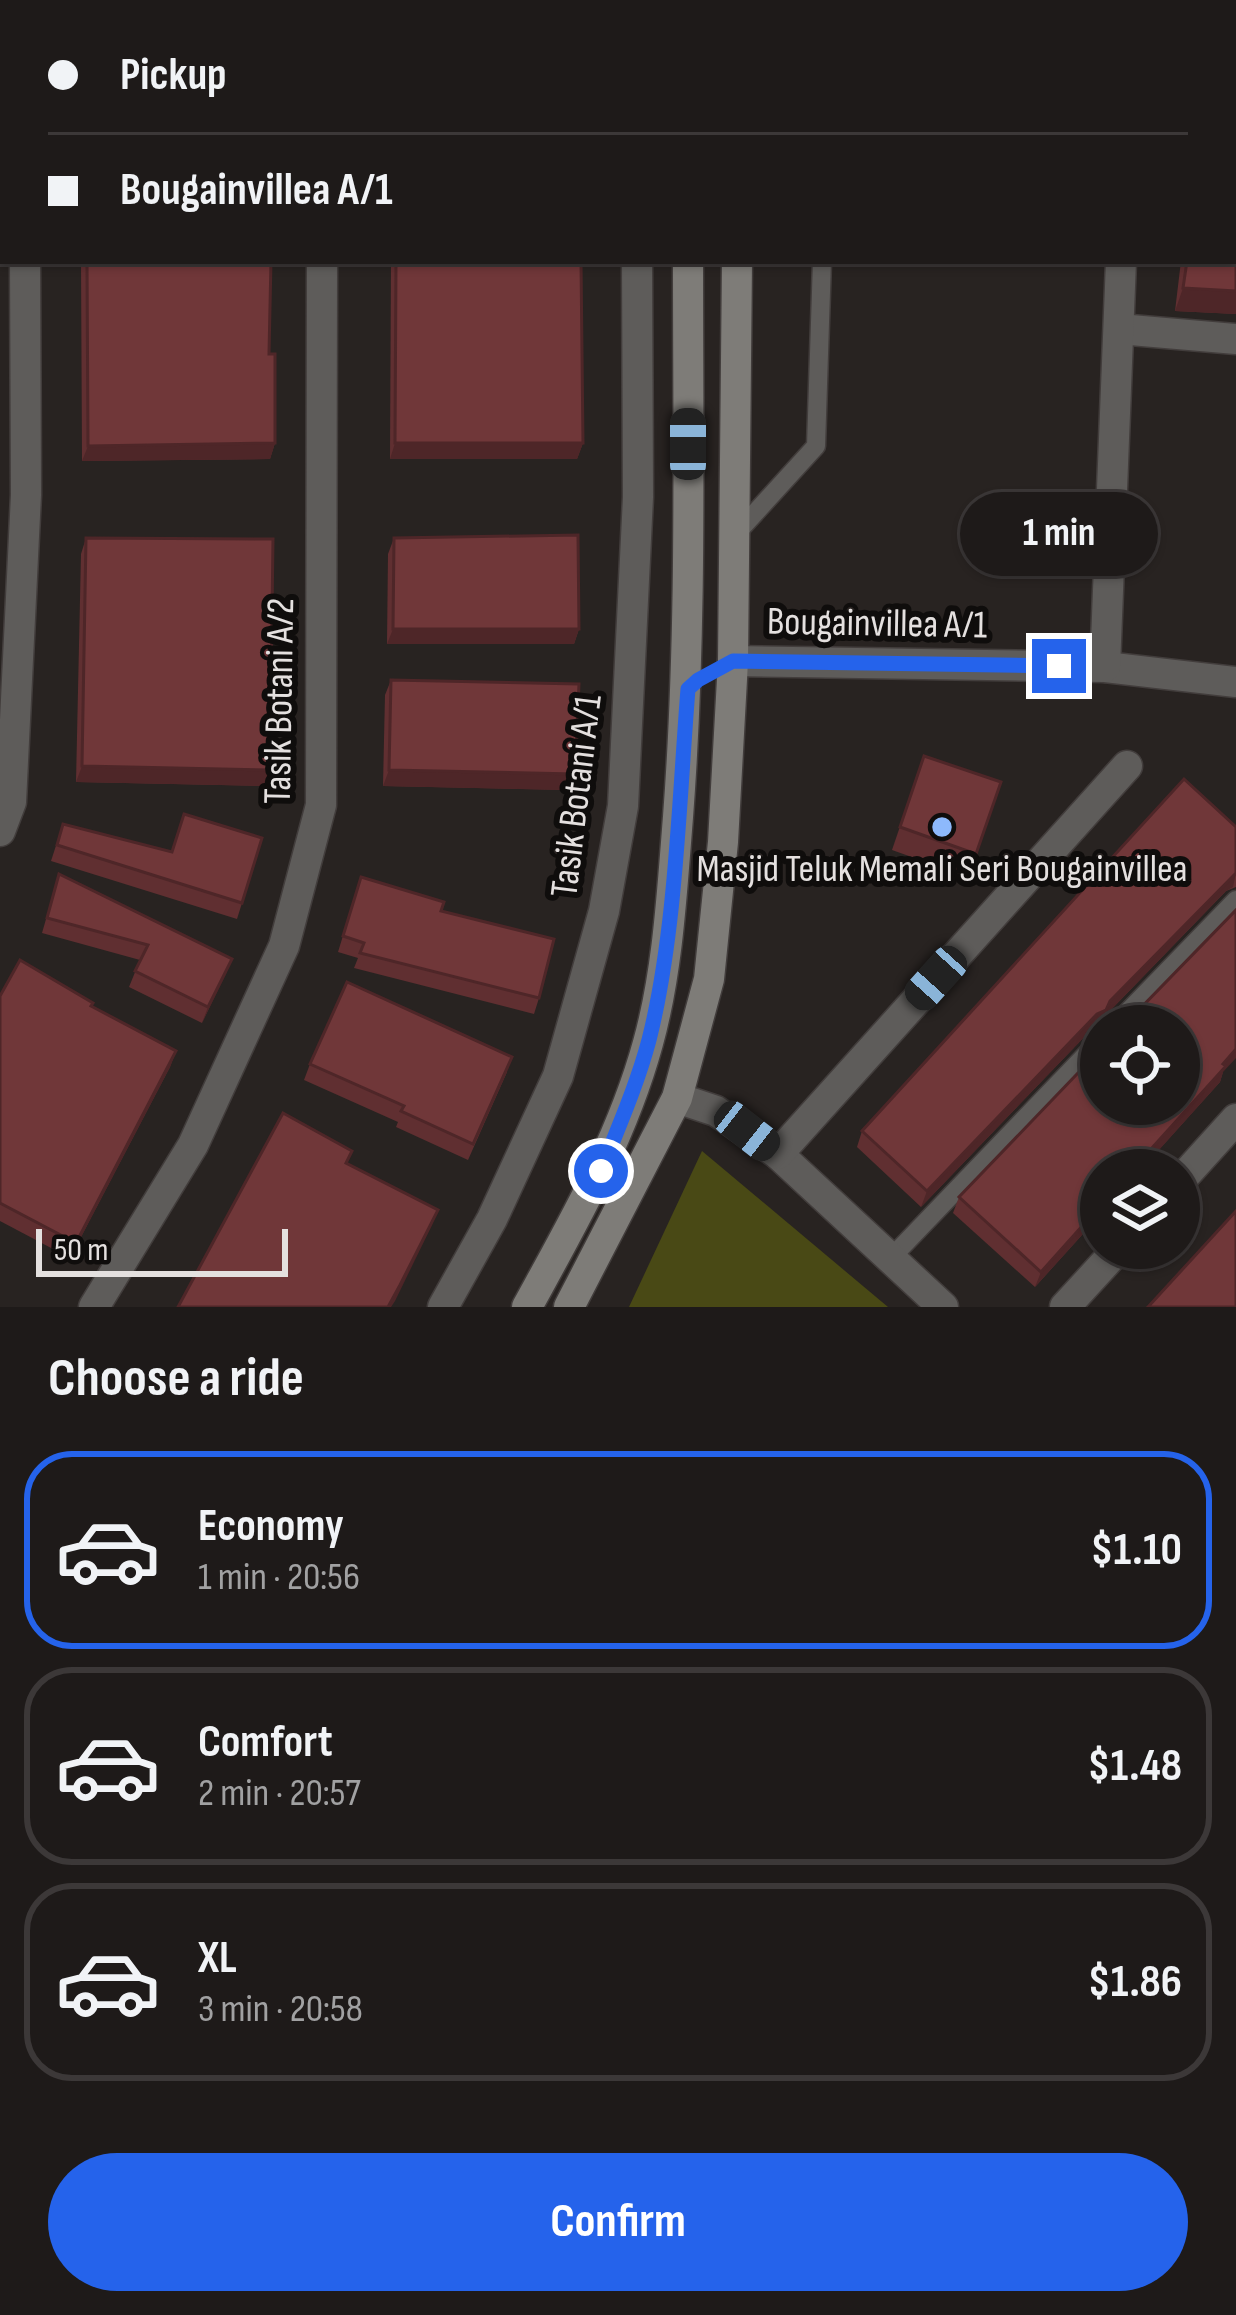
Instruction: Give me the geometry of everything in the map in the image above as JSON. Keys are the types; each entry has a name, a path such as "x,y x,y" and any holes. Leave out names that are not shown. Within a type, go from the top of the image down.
{"street":[{"path":"0,830 11,802 26,495 25,264"},
{"name":"Tasik Botani A/2","path":"94,1307 194,1145 275,966 321,805 322,264"},
{"name":"Tasik Botani A/1","path":"443,1307 492,1219 558,1076 604,911 623,806 638,497 637,264"},
{"path":"526,1307 601,1171 648,1042 674,865 688,689 688,264"},
{"path":"569,1307 677,1098 709,979 723,842 733,661 737,264"},
{"path":"1106,667 1121,264"},
{"path":"1119,329 1236,339"},
{"path":"688,628 733,661"},
{"path":"688,689 733,661"},
{"name":"Bougainvillea A/1","path":"733,661 1106,667 1236,682"},
{"path":"778,1154 1127,766"},
{"path":"648,1042 677,1098"},
{"path":"625,1113 677,1098 716,1111 778,1154 944,1307"},
{"path":"1200,1159 1236,1119"},
{"path":"1065,1307 1100,1269"}],"lane":[{"path":"733,536 816,446 822,264"},
{"path":"1134,1005 1236,900"},
{"path":"890,1258 1080,1061"}],"shaded area":[{"path":"702,1151 888,1307 629,1307"}],"building":[{"path":"87,264 271,264 269,354 275,354 275,443 88,446"},
{"path":"396,264 581,264 583,443 395,443"},
{"path":"1187,264 1236,264 1236,291 1183,288"},
{"path":"578,535 579,629 393,629 394,538"},
{"path":"86,538 273,539 270,770 82,766"},
{"path":"391,680 579,684 575,774 389,770"},
{"name":"Masjid Teluk Memali Seri Bougainvillea","path":"924,756 1001,782 976,854 900,827"},
{"path":"1184,779 1236,827 1236,873 1108,1005 1080,1005 1080,1032 927,1191 862,1131"},
{"path":"184,814 262,838 242,903 57,845 63,824 172,852"},
{"path":"59,874 232,959 208,1007 135,971 148,945 47,918"},
{"path":"361,877 444,902 441,911 554,939 539,998 360,953 364,943 343,936"},
{"path":"1236,910 1236,1049 1200,1095 1200,1005 1144,1005"},
{"path":"20,960 93,1003 91,1006 176,1051 76,1243 0,1203 0,996"},
{"path":"347,982 512,1057 473,1144 401,1111 404,1106 310,1064"},
{"path":"1080,1071 1080,1125 1173,1125 1151,1149 1080,1149 1080,1228 1041,1272 959,1197"},
{"path":"283,1113 352,1151 346,1163 438,1210 388,1307 178,1307"},
{"path":"1236,1211 1236,1307 1148,1307 1183,1269 1200,1269 1200,1250"}],"place":[{"name":"Masjid Teluk Memali Seri Bougainvillea","path":"942,827"}],"route":[{"path":"601,1171 625,1113 656,1006 674,865 688,689 733,661 1059,666"}]}
